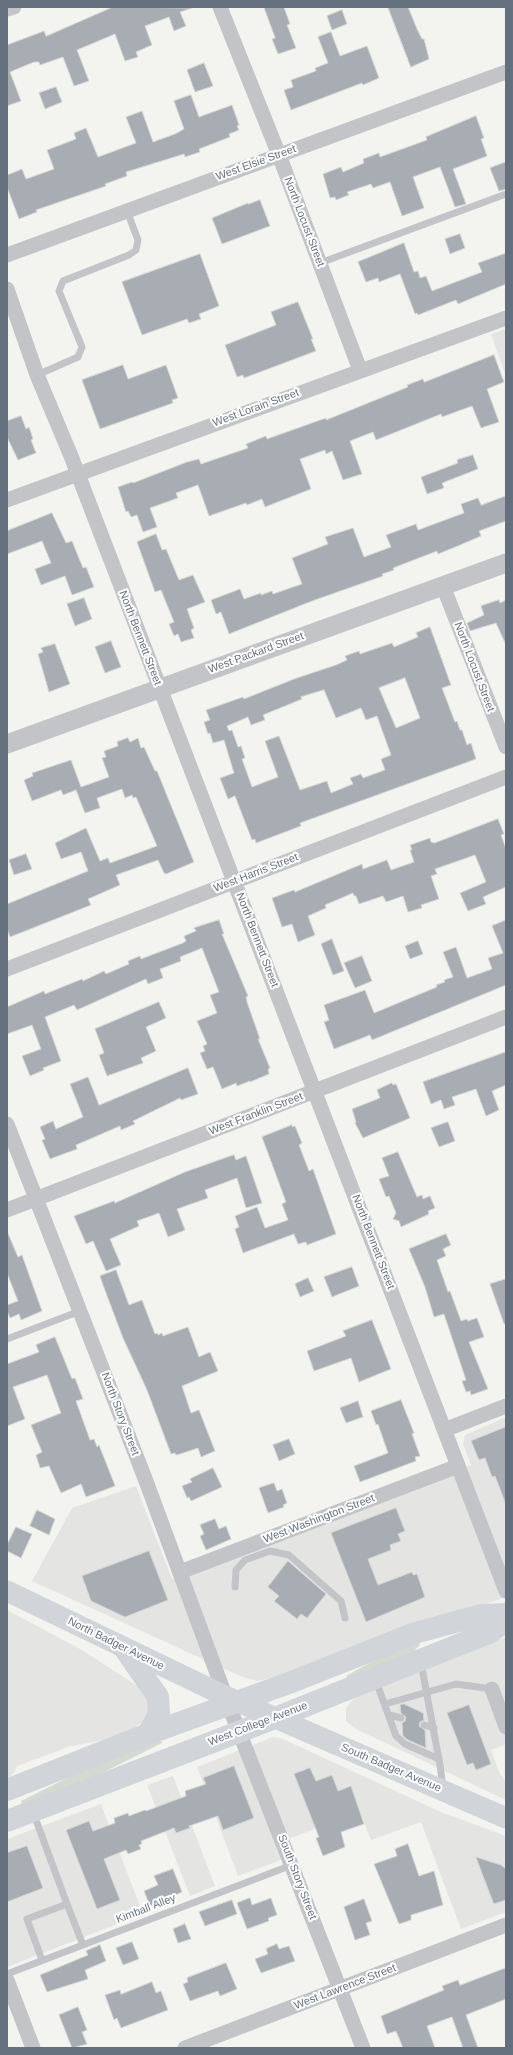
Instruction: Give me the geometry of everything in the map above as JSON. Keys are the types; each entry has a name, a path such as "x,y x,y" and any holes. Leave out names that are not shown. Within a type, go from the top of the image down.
{"main road":[{"name":"North Badger Avenue","path":"7,1591 231,1701 275,1718"},
{"path":"7,1790 231,1701 415,1633 481,1615 506,1614"},
{"name":"West College Avenue","path":"7,1821 376,1679 491,1632 506,1621"},
{"path":"124,1648 158,1697 159,1714 156,1722 148,1734"},
{"name":"South Badger Avenue","path":"275,1718 443,1789 506,1818"}],"street":[{"path":"7,10 14,7"},
{"name":"North Locust Street","path":"220,7 279,155 360,370"},
{"name":"West Elsie Street","path":"7,255 506,72"},
{"name":"North Bennett Street","path":"7,289 37,374 78,474 235,881 506,1590"},
{"name":"West Lorain Street","path":"7,500 506,318"},
{"name":"West Packard Street","path":"7,744 506,562"},
{"name":"North Locust Street","path":"443,586 506,747"},
{"name":"West Harris Street","path":"7,969 506,777"},
{"name":"West Franklin Street","path":"7,1210 506,1017"},
{"name":"North Story Street","path":"7,1124 231,1701"},
{"path":"444,1430 506,1406"},
{"name":"West Washington Street","path":"180,1572 458,1466"},
{"path":"492,1689 506,1727"},
{"name":"South Story Street","path":"231,1701 240,1731 363,2048"},
{"name":"West Lawrence Street","path":"185,2048 506,1925"},
{"path":"7,1980 33,2048"}],"lane":[{"path":"320,263 506,194"},
{"path":"37,374 78,357 82,347 59,291 63,281 129,255 136,250 138,240 127,211"},
{"path":"7,1339 80,1310"},
{"path":"235,1587 236,1570 245,1560 270,1551 289,1555 341,1601 345,1618"},
{"path":"420,1660 434,1728 443,1789"},
{"path":"376,1679 396,1736 405,1744 439,1758"},
{"path":"385,1704 427,1694 456,1684 492,1689"},
{"path":"389,1715 402,1718"},
{"path":"424,1725 434,1728"},
{"path":"32,1811 83,1945"},
{"name":"Kimball Alley","path":"7,1974 292,1865"},
{"path":"42,1960 27,1919 67,1904"}],"shaded area":[{"path":"506,329 506,377 491,334"},
{"path":"506,1417 506,1597 276,1677 257,1681 240,1676 32,1581 72,1508 136,1486 172,1579 471,1465 463,1444 465,1435"},
{"path":"7,1610 82,1650 139,1687 148,1698 150,1710 145,1720 134,1728 106,1740 71,1746 17,1766 14,1773 7,1779"},
{"path":"506,1637 506,1744 491,1750 500,1774 506,1782 506,1800 356,1729 346,1721 346,1708 354,1698"},
{"path":"419,1642 420,1645 411,1654 348,1679 346,1676 382,1656"},
{"path":"273,1737 283,1739 441,1812 506,1836 506,1912 461,1929 421,1822 371,1840 360,1812 275,1844 281,1860 238,1876 197,1767"},
{"path":"161,1740 162,1743 100,1774 22,1805 21,1801 79,1772"},
{"path":"173,1776 215,1886 190,1896 147,1785"},
{"path":"101,1804 143,1914 7,1967 7,1839"}],"building":[{"path":"113,7 192,8 180,12 186,26 174,31 169,17 145,26 152,45 136,52 138,57 125,61 115,34 77,50 89,81 74,86 63,57 40,65 39,62 34,62 10,72 21,101 7,106 7,45 44,31 46,36"},
{"path":"264,7 284,7 290,24 287,25 296,48 278,54 272,39 275,38"},
{"path":"388,7 408,7 422,39 424,39 429,59 411,67"},
{"path":"342,10 347,24 332,30 327,16"},
{"path":"331,32 340,56 367,46 379,78 291,110 284,90 293,87 291,80 316,71 315,68 328,63 318,37"},
{"path":"204,63 213,86 195,92 187,70"},
{"path":"56,87 62,102 45,109 39,93"},
{"path":"191,95 199,117 232,105 239,125 237,126 239,130 229,134 230,137 199,149 200,152 185,157 184,154 126,172 127,176 105,184 106,186 36,210 37,212 19,219 7,187 7,175 22,169 26,179 54,169 47,150 76,139 74,133 86,128 98,157 136,143 126,117 142,111 153,142 175,134 184,129 174,101"},
{"path":"476,116 484,138 481,139 487,156 453,169 466,204 455,207 440,167 413,177 424,208 402,216 390,182 373,188 371,184 347,192 349,195 336,200 335,197 330,198 323,174 341,167 343,172 364,163 363,159 379,153 380,157 427,140 426,137"},
{"path":"506,162 506,189 499,191 490,168"},
{"path":"260,200 270,226 222,244 212,218 248,203"},
{"path":"460,234 465,248 450,254 445,239"},
{"path":"404,243 414,272 418,271 420,278 426,276 432,291 482,272 478,263 506,253 506,284 458,304 456,300 418,315 417,313 415,314 400,274 379,282 378,278 366,282 358,262"},
{"path":"200,254 219,306 199,314 201,319 189,323 187,319 142,335 122,282"},
{"path":"298,302 313,339 311,339 316,351 244,378 243,375 237,377 225,345 276,325 271,312"},
{"path":"494,355 504,382 487,389 499,422 481,428 472,406 442,417 441,414 376,440 373,432 350,441 362,474 343,480 332,451 326,454 325,450 300,459 311,489 265,507 262,499 209,516 198,485 176,493 178,498 150,508 157,527 143,532 137,515 131,517 128,511 126,512 118,487 132,482 133,483 187,462 199,459 201,464 248,448 246,444 266,436 267,439 326,418 326,420 408,387 407,385 423,379 424,382"},
{"path":"123,365 128,379 166,365 178,398 172,400 173,403 100,429 82,380"},
{"path":"21,416 26,429 29,427 33,439 31,440 36,453 18,460 7,437 7,421"},
{"path":"473,455 478,469 442,483 444,488 427,494 421,477 458,463 457,460"},
{"path":"506,496 506,521 479,531 481,536 453,548 438,554 437,551 393,568 394,570 382,574 383,576 312,601 229,634 221,612 216,614 211,600 240,589 244,599 272,591 273,594 302,584 292,558 328,544 325,537 353,528 364,557 391,547 386,535 416,524 418,530 464,513 461,504 478,498 481,505"},
{"path":"52,513 66,543 72,541 83,568 86,567 94,587 72,595 65,576 41,585 35,569 51,563 42,541 7,554 7,531"},
{"path":"156,534 162,550 166,549 179,580 193,575 205,602 187,609 194,628 191,630 194,638 181,642 178,634 174,636 169,624 174,622 161,590 155,592 137,542"},
{"path":"84,598 92,619 75,626 67,604"},
{"path":"499,600 500,603 506,600 506,645 496,623 470,631 467,623 484,615 481,606"},
{"path":"430,627 451,685 442,688 455,722 457,721 460,730 462,730 467,745 471,743 476,759 300,823 301,826 256,843 255,839 252,840 235,796 228,799 220,778 234,773 224,740 213,743 210,733 208,734 204,722 210,720 206,710 243,697 244,699 294,679 336,665 347,660 345,656 359,651 360,654 392,643 394,647 418,637 416,633","holes":["405,678 420,718 396,728 379,688","324,690 336,718 361,708 366,720 377,716 391,755 381,759 385,770 363,778 361,774 350,778 353,784 331,793 327,781 300,790 279,736 265,741 278,777 252,787 242,759 245,758 241,746 238,747 232,730 229,731 227,726 248,717 251,725 265,720 263,715 302,699 301,697"]},
{"path":"111,641 121,667 105,673 95,647"},
{"path":"55,644 70,684 49,692 38,654 43,652 41,648"},
{"path":"128,738 130,742 138,738 141,748 144,747 155,771 157,771 194,862 166,874 164,873 158,860 116,875 120,885 88,899 91,905 10,937 7,929 7,904 88,871 81,852 61,859 55,843 86,828 100,861 108,858 110,863 157,846 136,797 133,798 132,795 125,798 122,789 97,798 100,808 85,813 76,790 63,795 61,790 32,801 24,780 33,776 32,773 71,760 81,787 109,777 102,758 106,757 104,751 118,746 117,742"},
{"path":"498,819 504,834 501,835 506,849 506,887 483,897 486,904 468,911 460,893 486,882 475,855 435,869 437,874 431,876 439,899 421,905 422,908 408,912 403,896 386,902 383,896 359,904 353,893 325,905 326,908 308,916 315,935 298,942 292,924 282,927 272,898 294,890 295,892 362,864 363,869 387,860 391,870 414,862 410,845 430,838 431,842 434,843"},
{"path":"26,854 32,869 14,875 9,860"},
{"path":"219,920 224,934 222,934 248,996 246,997 247,1002 260,1039 258,1039 270,1068 268,1069 269,1074 250,1082 237,1086 236,1083 222,1089 213,1067 207,1069 200,1053 205,1051 203,1046 207,1044 197,1021 217,1013 210,995 219,992 202,948 180,957 181,961 160,969 163,978 148,984 146,979 77,1010 74,1005 45,1017 61,1061 43,1068 44,1070 30,1076 22,1056 41,1049 32,1025 7,1034 7,1007 44,991 45,994 82,979 83,981 104,971 106,974 129,964 128,961 140,956 141,959 183,943 186,941 184,936 196,931 194,928"},
{"path":"506,920 506,985 372,1040 370,1035 334,1049 324,1022 329,1020 324,1005 365,990 374,1013 437,987 436,985 445,982 444,980 453,977 443,952 456,947 467,978 492,969 488,958 503,953 492,926"},
{"path":"332,939 344,971 333,975 321,944"},
{"path":"418,941 423,954 410,959 405,946"},
{"path":"362,956 372,981 355,988 344,963"},
{"path":"159,1002 166,1018 146,1027 156,1051 141,1058 143,1063 107,1076 99,1055 104,1053 95,1029"},
{"path":"506,1052 506,1085 492,1091 499,1110 486,1116 476,1089 452,1097 455,1105 444,1109 441,1100 431,1104 423,1082"},
{"path":"188,1068 198,1094 181,1100 180,1098 133,1121 135,1124 121,1130 120,1126 76,1145 77,1149 50,1159 42,1140 45,1139 40,1127 53,1121 56,1129 83,1117 70,1084 88,1077 99,1105"},
{"path":"392,1083 393,1085 396,1084 410,1118 363,1138 355,1123 352,1109 380,1098 377,1090"},
{"path":"448,1122 455,1141 439,1147 431,1128"},
{"path":"292,1125 292,1127 295,1126 302,1143 299,1145 309,1171 313,1169 336,1234 307,1245 306,1242 298,1244 294,1234 243,1253 235,1229 239,1227 235,1216 257,1207 265,1228 288,1220 282,1204 286,1202 262,1137"},
{"path":"398,1152 417,1197 422,1195 423,1199 430,1196 435,1208 428,1211 429,1214 401,1227 399,1221 393,1219 396,1213 389,1196 386,1197 379,1179 389,1176 382,1158"},
{"path":"234,1155 236,1160 246,1156 262,1203 246,1208 237,1178 205,1190 208,1198 177,1209 185,1230 168,1237 159,1213 137,1221 139,1226 110,1239 121,1265 106,1271 93,1241 86,1244 74,1216 114,1201 115,1203 185,1172"},
{"path":"7,1231 18,1257 22,1255 42,1311 21,1320 19,1314 10,1318 7,1311 7,1305 18,1301 7,1273"},
{"path":"446,1234 451,1245 443,1249 446,1256 437,1260 448,1292 450,1291 461,1321 467,1319 468,1321 477,1318 484,1337 469,1342 488,1389 471,1395 470,1391 466,1392 462,1381 466,1380 444,1314 434,1317 425,1287 409,1249"},
{"path":"352,1267 359,1286 332,1297 324,1277"},
{"path":"116,1270 129,1305 142,1300 155,1334 157,1333 158,1335 162,1333 163,1336 188,1327 199,1357 210,1352 218,1371 182,1386 191,1413 199,1410 215,1451 201,1457 198,1448 176,1455 175,1453 171,1454 147,1390 123,1338 100,1276"},
{"path":"308,1278 314,1291 300,1297 295,1284"},
{"path":"506,1279 506,1324 504,1324 490,1284"},
{"path":"372,1320 391,1369 359,1382 351,1358 314,1371 307,1351 346,1336 343,1331"},
{"path":"55,1337 72,1379 75,1378 83,1399 76,1401 90,1440 94,1439 97,1447 99,1445 115,1486 86,1497 81,1484 61,1493 49,1466 40,1468 36,1455 42,1452 31,1425 61,1413 47,1375 13,1387 25,1419 7,1426 7,1364 39,1352 36,1345"},
{"path":"401,1400 414,1433 412,1434 420,1456 415,1457 416,1461 360,1482 354,1466 388,1453 378,1424 376,1425 371,1411"},
{"path":"358,1401 363,1417 346,1423 340,1408"},
{"path":"506,1427 505,1502 495,1476 492,1477 485,1458 479,1460 471,1441"},
{"path":"289,1439 295,1454 279,1461 273,1445"},
{"path":"213,1468 222,1487 191,1501 189,1497 187,1498 182,1486 192,1482 190,1479"},
{"path":"274,1483 277,1491 282,1489 287,1503 283,1505 284,1507 268,1513 259,1488"},
{"path":"396,1508 405,1531 398,1534 401,1541 390,1545 391,1550 368,1559 378,1585 412,1572 413,1575 417,1574 425,1597 366,1622 331,1533"},
{"path":"37,1510 55,1519 49,1535 30,1526"},
{"path":"215,1519 219,1529 226,1526 231,1539 206,1550 200,1536 204,1534 200,1525"},
{"path":"16,1527 32,1534 21,1558 7,1551 7,1545"},
{"path":"149,1551 168,1600 125,1617 91,1601 82,1576"},
{"path":"288,1561 326,1594 307,1618 301,1614 297,1619 274,1601 279,1596 268,1587"},
{"path":"404,1704 423,1713 424,1720 420,1722 419,1726 425,1730 426,1748 408,1740 403,1736 402,1723 405,1721 406,1717 401,1713 400,1705"},
{"path":"469,1705 491,1764 476,1770 473,1763 467,1765 447,1713"},
{"path":"234,1766 254,1818 223,1830 218,1816 189,1826 190,1828 176,1833 174,1828 141,1841 142,1844 139,1845 141,1849 128,1854 126,1850 104,1859 120,1900 97,1909 66,1830 89,1821 93,1831 115,1823 114,1818 128,1813 129,1816 145,1810 146,1811 186,1796 185,1791 206,1784 203,1778"},
{"path":"310,1768 316,1781 332,1775 338,1791 351,1786 364,1824 341,1832 345,1847 323,1856 316,1838 319,1837 294,1774"},
{"path":"408,1844 419,1876 434,1871 443,1905 411,1915 411,1920 399,1924 374,1864 397,1856 395,1849"},
{"path":"27,1846 43,1888 7,1902 7,1853"},
{"path":"476,1857 501,1865 506,1869 506,1900 494,1904"},
{"path":"173,1869 182,1892 150,1906 144,1891 158,1885 154,1876"},
{"path":"250,1898 252,1905 271,1898 277,1915 268,1918 269,1921 247,1929 237,1903"},
{"path":"364,1899 372,1921 366,1923 370,1935 355,1940 344,1907"},
{"path":"232,1900 237,1914 205,1926 199,1912"},
{"path":"185,1924 191,1939 178,1943 173,1929"},
{"path":"132,1942 139,1959 123,1965 116,1948"},
{"path":"277,1944 279,1949 289,1946 295,1961 261,1973 255,1959 268,1954 266,1949"},
{"path":"100,1945 106,1961 85,1970 88,1979 47,1992 40,1975 88,1955 86,1951"},
{"path":"226,1963 237,1989 220,1996 218,1991 190,2001 183,1984 188,1982 187,1978"},
{"path":"506,1968 506,1999 466,2015 478,2048 463,2048 452,2017 427,2026 435,2048 403,2048 396,2031 387,2034 381,2016 444,1990 442,1986 458,1980 460,1985"},
{"path":"152,1982 156,1993 161,1991 168,2010 121,2028 117,2018 114,2020 105,1995 120,1990 121,1994"},
{"path":"78,2007 87,2030 82,2032 87,2044 72,2048 59,2015"}]}
